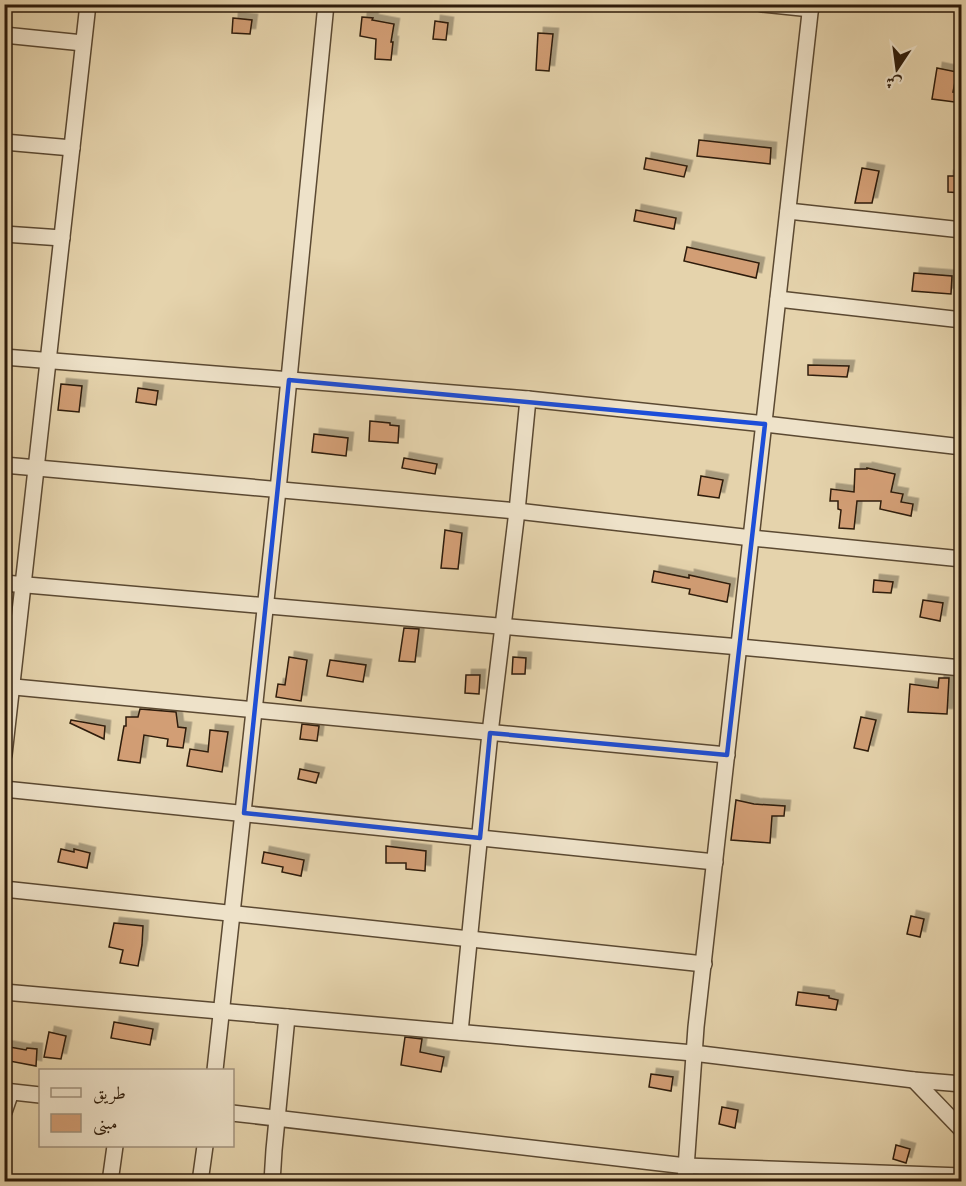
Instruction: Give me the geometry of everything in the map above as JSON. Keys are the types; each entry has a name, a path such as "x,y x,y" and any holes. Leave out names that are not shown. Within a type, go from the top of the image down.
{"street":[{"path":"4,755 8,686 24,585 88,4"},
{"path":"215,1069 278,490 326,4"},
{"path":"685,1174 693,1053 811,7 762,4"},
{"path":"4,35 83,43"},
{"path":"4,142 72,148"},
{"path":"788,211 962,230"},
{"path":"4,234 62,238"},
{"path":"778,299 962,320"},
{"path":"4,357 528,399 962,447"},
{"path":"460,1032 490,732 528,399"},
{"path":"4,465 516,511 962,559"},
{"path":"4,583 962,668"},
{"path":"8,686 727,755"},
{"path":"4,789 715,862"},
{"path":"4,890 704,964"},
{"path":"4,992 693,1053 962,1084"},
{"path":"272,1182 287,1017"},
{"path":"914,1080 962,1130"},
{"path":"4,1112 8,1092 39,1095"},
{"path":"234,1113 277,1117 685,1174 927,1178 962,1176"},
{"path":"110,1182 115,1147"},
{"path":"200,1182 205,1147"}],"highlighted area":[{"path":"289,380 765,424 727,755 490,733 480,838 244,813"}],"building":[{"path":"362,17 394,24 391,60 375,59 376,39 360,36"},
{"path":"233,18 252,20 250,34 232,33"},
{"path":"435,21 448,23 446,40 433,39"},
{"path":"538,33 553,34 549,71 536,70"},
{"path":"937,68 957,72 953,92 962,93 962,103 932,99"},
{"path":"699,140 771,148 770,164 697,156"},
{"path":"646,158 687,166 684,177 644,169"},
{"path":"862,168 879,171 872,203 855,203"},
{"path":"948,176 962,176 962,193 948,192"},
{"path":"636,210 676,218 674,229 634,221"},
{"path":"687,247 759,263 756,278 684,261"},
{"path":"914,273 952,276 951,294 912,291"},
{"path":"808,365 849,366 847,377 808,375"},
{"path":"61,384 82,386 79,412 58,410"},
{"path":"138,388 158,391 156,405 136,402"},
{"path":"370,421 399,426 398,443 369,441"},
{"path":"314,434 348,438 346,456 312,452"},
{"path":"404,458 437,464 435,474 402,468"},
{"path":"867,468 895,474 891,492 903,494 901,502 913,504 911,516 880,509 881,501 857,501 854,529 839,528 841,510 838,509 838,501 830,501 831,489 854,492 855,469"},
{"path":"701,476 723,480 719,498 698,495"},
{"path":"445,530 462,533 458,569 441,568"},
{"path":"654,571 689,578 689,575 730,584 727,602 689,594 690,589 652,582"},
{"path":"874,580 893,582 891,593 873,592"},
{"path":"923,600 943,603 940,621 920,617"},
{"path":"404,628 419,629 415,662 399,661"},
{"path":"289,657 307,660 301,701 276,697 278,684 285,685"},
{"path":"513,657 526,658 525,674 512,674"},
{"path":"330,660 366,665 363,682 327,676"},
{"path":"466,675 480,675 479,694 465,693"},
{"path":"939,678 949,678 947,714 908,712 910,684 938,688"},
{"path":"140,709 176,712 178,727 186,728 183,748 167,746 168,739 144,735 140,763 118,760 126,717 138,717"},
{"path":"861,717 876,720 868,751 854,748"},
{"path":"71,720 105,726 104,739 70,723"},
{"path":"302,724 319,726 317,741 300,739"},
{"path":"210,730 228,732 222,772 187,766 190,749 208,752"},
{"path":"300,769 319,773 316,783 298,779"},
{"path":"736,800 785,806 784,816 772,816 770,843 731,840"},
{"path":"386,846 426,851 425,871 406,869 406,863 386,863"},
{"path":"61,849 90,853 87,868 58,862"},
{"path":"264,852 304,860 301,876 282,872 283,867 262,863"},
{"path":"911,916 924,919 920,937 907,934"},
{"path":"114,923 143,926 138,966 120,963 123,950 109,947"},
{"path":"798,992 829,996 829,998 838,1000 836,1010 796,1005"},
{"path":"114,1022 153,1029 150,1045 111,1038"},
{"path":"49,1032 66,1036 61,1059 44,1057"},
{"path":"405,1037 422,1039 420,1052 444,1057 441,1072 401,1065"},
{"path":"4,1046 26,1050 27,1048 37,1049 36,1066 4,1060"},
{"path":"651,1074 673,1077 671,1091 649,1087"},
{"path":"722,1107 738,1110 735,1128 719,1124"},
{"path":"896,1145 910,1149 906,1163 893,1159"}]}
